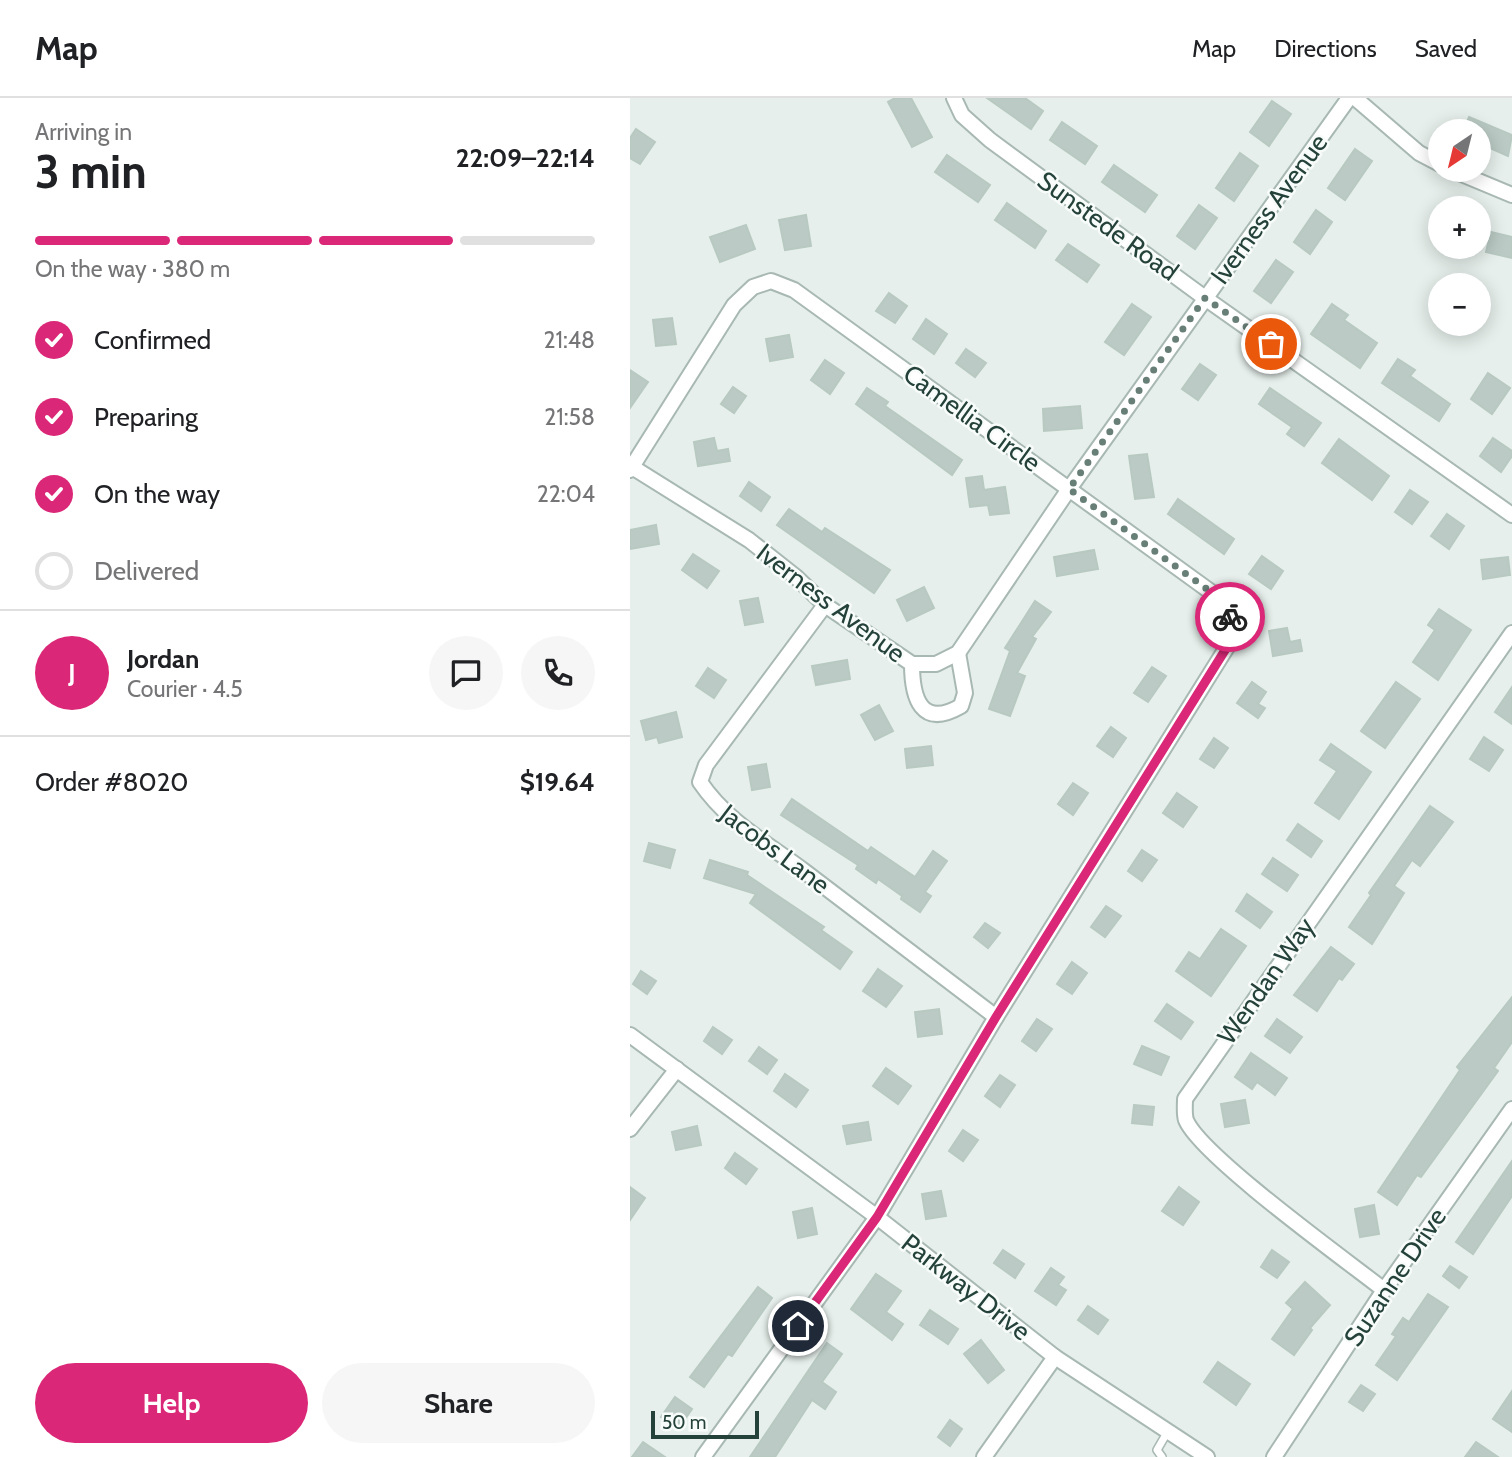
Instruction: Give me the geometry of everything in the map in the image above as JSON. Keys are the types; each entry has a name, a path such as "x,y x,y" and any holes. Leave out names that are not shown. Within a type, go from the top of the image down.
{"street":[{"name":"Sunstede Road","path":"954,98 962,115 990,140 1205,298 1512,515"},
{"name":"Iverness Avenue","path":"631,468 749,540 796,577 825,605 912,664 936,664 958,653 1069,489 1352,98"},
{"path":"1352,98 1428,158"},
{"path":"1481,182 1512,195"},
{"name":"Camellia Circle","path":"631,468 734,305 753,287 771,281 794,290 1211,592 1234,622 1227,647 996,1017 877,1217 703,1457"},
{"name":"Jacobs Lane","path":"825,605 706,765 700,782 712,800 733,821 793,863 996,1017"},
{"name":"Wendan Way","path":"1384,1290 1235,1171 1196,1135 1185,1119 1185,1099 1512,633"},
{"path":"912,664 912,691 918,704 926,711 949,713 961,706 965,693 958,653"},
{"name":"Parkway Drive","path":"630,1035 877,1217 1055,1357 1207,1457"},
{"path":"630,1129 677,1069"},
{"name":"Suzanne Drive","path":"1279,1453 1384,1290 1512,1109"},
{"path":"984,1457 1055,1357"}],"lane":[{"path":"1162,1457 1157,1450 1168,1432"}],"building":[{"path":"895,98 911,98 932,137 912,147 888,102"},
{"path":"987,98 1025,98 1043,111 1031,129"},
{"path":"1272,101 1291,114 1269,146 1250,132"},
{"path":"1062,122 1097,146 1085,164 1050,140"},
{"path":"1491,126 1512,135 1508,156 1491,148"},
{"path":"636,129 655,142 640,164 630,158 630,138"},
{"path":"1355,149 1372,161 1345,200 1328,188"},
{"path":"1240,153 1258,166 1234,201 1216,188"},
{"path":"947,155 990,185 978,202 935,172"},
{"path":"1114,165 1157,195 1145,212 1102,182"},
{"path":"1007,203 1046,231 1035,248 995,220"},
{"path":"1199,205 1217,218 1195,249 1177,236"},
{"path":"1316,210 1332,222 1310,254 1294,242"},
{"path":"806,215 811,246 785,250 779,220"},
{"path":"746,225 755,249 720,262 710,237"},
{"path":"1491,232 1512,237 1512,258 1491,253"},
{"path":"1068,244 1099,265 1087,282 1056,260"},
{"path":"1276,260 1293,272 1271,303 1254,291"},
{"path":"889,293 907,306 895,323 876,311"},
{"path":"1132,304 1151,317 1124,355 1105,342"},
{"path":"1332,304 1348,315 1344,320 1377,343 1360,368 1311,334"},
{"path":"672,318 676,344 656,346 653,320"},
{"path":"926,319 947,334 934,354 913,339"},
{"path":"789,335 793,357 770,361 766,339"},
{"path":"966,349 986,363 975,377 956,363"},
{"path":"1398,359 1415,370 1410,376 1450,404 1439,421 1382,383"},
{"path":"825,360 844,373 830,394 811,380"},
{"path":"1200,364 1216,375 1198,400 1182,389"},
{"path":"630,370 648,382 630,408"},
{"path":"1488,373 1510,388 1492,414 1471,399"},
{"path":"733,387 746,396 734,413 721,404"},
{"path":"867,388 888,402 885,406 962,460 952,475 856,404"},
{"path":"1270,388 1321,423 1304,446 1287,434 1292,427 1259,404"},
{"path":"1080,406 1082,428 1044,431 1043,409"},
{"path":"714,438 717,451 728,449 730,461 698,466 694,442"},
{"path":"1493,438 1512,451 1512,456 1501,472 1480,456"},
{"path":"1339,439 1389,476 1372,500 1322,463"},
{"path":"1147,454 1154,497 1135,499 1129,456"},
{"path":"982,476 984,490 1005,487 1009,513 990,515 988,505 970,507 966,478"},
{"path":"749,482 770,497 761,511 740,496"},
{"path":"1410,490 1428,502 1412,524 1395,512"},
{"path":"1178,499 1234,539 1224,554 1168,514"},
{"path":"789,509 822,532 825,528 890,570 874,593 777,525"},
{"path":"1447,514 1464,526 1449,549 1431,536"},
{"path":"656,525 659,544 630,549 630,530"},
{"path":"1094,550 1098,569 1057,576 1054,557"},
{"path":"693,554 719,571 707,588 682,570"},
{"path":"1262,556 1283,571 1271,589 1249,574"},
{"path":"1508,557 1510,575 1483,579 1481,560"},
{"path":"924,587 934,608 907,621 897,600"},
{"path":"758,598 763,622 745,625 740,601"},
{"path":"1035,601 1051,612 1032,637 1036,639 1017,673 1025,676 1010,716 989,709 1010,651 1005,648"},
{"path":"1439,609 1471,630 1438,680 1413,662 1435,630 1428,625"},
{"path":"1287,628 1290,642 1300,640 1302,651 1273,656 1269,631"},
{"path":"847,660 850,679 816,685 812,666"},
{"path":"1152,667 1166,676 1148,702 1134,693"},
{"path":"708,668 726,680 714,698 696,686"},
{"path":"1252,682 1266,692 1258,704 1265,708 1258,718 1237,703"},
{"path":"1396,682 1420,699 1385,748 1361,731"},
{"path":"1512,687 1512,724 1495,712"},
{"path":"879,705 893,731 875,740 861,715"},
{"path":"676,712 682,737 659,743 657,737 646,740 641,721"},
{"path":"1111,727 1126,738 1113,757 1097,746"},
{"path":"1484,737 1503,750 1489,771 1470,759"},
{"path":"1214,738 1228,748 1214,768 1200,759"},
{"path":"1331,744 1371,772 1339,819 1315,803 1337,771 1320,760"},
{"path":"931,746 933,765 907,768 905,749"},
{"path":"766,764 770,787 752,790 748,767"},
{"path":"1073,783 1088,793 1073,815 1058,804"},
{"path":"1177,793 1197,807 1183,827 1163,813"},
{"path":"792,799 868,851 871,847 915,877 933,851 947,861 925,892 931,896 920,912 878,879 876,883 856,869 858,865 781,815"},
{"path":"1430,806 1453,822 1420,866 1412,860 1394,886 1404,893 1372,944 1349,927 1371,895 1369,893"},
{"path":"1298,824 1322,841 1311,857 1287,840"},
{"path":"649,843 675,850 670,868 644,861"},
{"path":"1142,850 1157,860 1142,881 1128,871"},
{"path":"1273,858 1298,875 1287,891 1262,874"},
{"path":"710,860 748,872 747,875 824,927 821,930 852,952 840,969 750,903 756,894 704,878"},
{"path":"1247,894 1272,912 1260,928 1236,911"},
{"path":"1106,906 1121,916 1105,937 1091,927"},
{"path":"985,923 1000,933 988,948 974,937"},
{"path":"1221,929 1246,946 1211,996 1176,971 1189,952 1200,959"},
{"path":"1331,947 1354,964 1342,980 1339,978 1317,1011 1294,995"},
{"path":"1072,962 1087,973 1072,994 1057,984"},
{"path":"878,969 902,986 886,1007 863,991"},
{"path":"641,971 656,981 647,994 633,984"},
{"path":"1512,997 1512,1042 1494,1068 1498,1071 1421,1177 1417,1175 1397,1205 1378,1192 1460,1070 1457,1067"},
{"path":"1167,1004 1193,1022 1181,1039 1155,1021"},
{"path":"939,1009 942,1034 918,1037 915,1012"},
{"path":"1037,1019 1052,1029 1036,1051 1022,1041"},
{"path":"1277,1019 1302,1037 1290,1053 1265,1036"},
{"path":"713,1027 732,1040 722,1054 704,1041"},
{"path":"1142,1046 1169,1057 1161,1075 1134,1064"},
{"path":"759,1047 777,1060 767,1074 749,1061"},
{"path":"1251,1053 1287,1078 1275,1095 1257,1082 1252,1089 1235,1077"},
{"path":"886,1068 911,1086 898,1104 873,1086"},
{"path":"785,1074 808,1090 796,1107 774,1091"},
{"path":"1000,1075 1015,1085 1000,1107 985,1096"},
{"path":"1245,1100 1249,1123 1225,1127 1221,1104"},
{"path":"1134,1105 1154,1107 1152,1125 1132,1123"},
{"path":"868,1122 871,1140 847,1144 843,1126"},
{"path":"697,1126 701,1145 676,1150 672,1132"},
{"path":"963,1130 978,1140 963,1161 949,1151"},
{"path":"735,1153 757,1169 746,1184 725,1168"},
{"path":"1512,1161 1512,1196 1473,1254 1456,1242"},
{"path":"630,1187 645,1198 630,1220"},
{"path":"1179,1187 1199,1202 1183,1225 1162,1211"},
{"path":"941,1191 946,1216 926,1219 922,1194"},
{"path":"1374,1205 1379,1234 1360,1237 1355,1209"},
{"path":"812,1208 817,1234 798,1238 793,1212"},
{"path":"1003,1250 1024,1264 1015,1278 994,1263"},
{"path":"1272,1250 1289,1262 1277,1278 1261,1267"},
{"path":"1450,1266 1467,1277 1459,1288 1443,1276"},
{"path":"1051,1268 1064,1277 1058,1285 1066,1290 1056,1305 1035,1291"},
{"path":"876,1274 901,1291 886,1312 903,1324 892,1340 851,1309"},
{"path":"1305,1282 1330,1305 1310,1328 1312,1330 1294,1355 1272,1339 1293,1309 1286,1303"},
{"path":"758,1287 772,1298 732,1356 728,1354 704,1387 690,1377"},
{"path":"1428,1294 1448,1307 1397,1380 1376,1365 1396,1336 1392,1334 1403,1318 1409,1322"},
{"path":"1088,1306 1108,1320 1098,1334 1078,1320"},
{"path":"930,1310 958,1329 948,1344 920,1325"},
{"path":"981,1340 1004,1370 988,1383 964,1354"},
{"path":"827,1343 842,1354 822,1382 836,1392 825,1409 812,1400 775,1457 750,1457"},
{"path":"1218,1362 1250,1384 1236,1405 1204,1382"},
{"path":"1361,1385 1375,1394 1363,1411 1349,1402"},
{"path":"1512,1391 1512,1432 1493,1419"},
{"path":"675,1397 692,1409 678,1429 661,1417"},
{"path":"950,1420 962,1429 950,1446 938,1437"},
{"path":"643,1442 665,1457 632,1457"},
{"path":"1476,1442 1498,1457 1465,1457"}],"way so far":[{"path":"1230,617 1211,592 1069,489 1205,298 1271,344"}],"route":[{"path":"798,1326 877,1217 996,1017 1227,647 1234,622 1230,617"}]}
